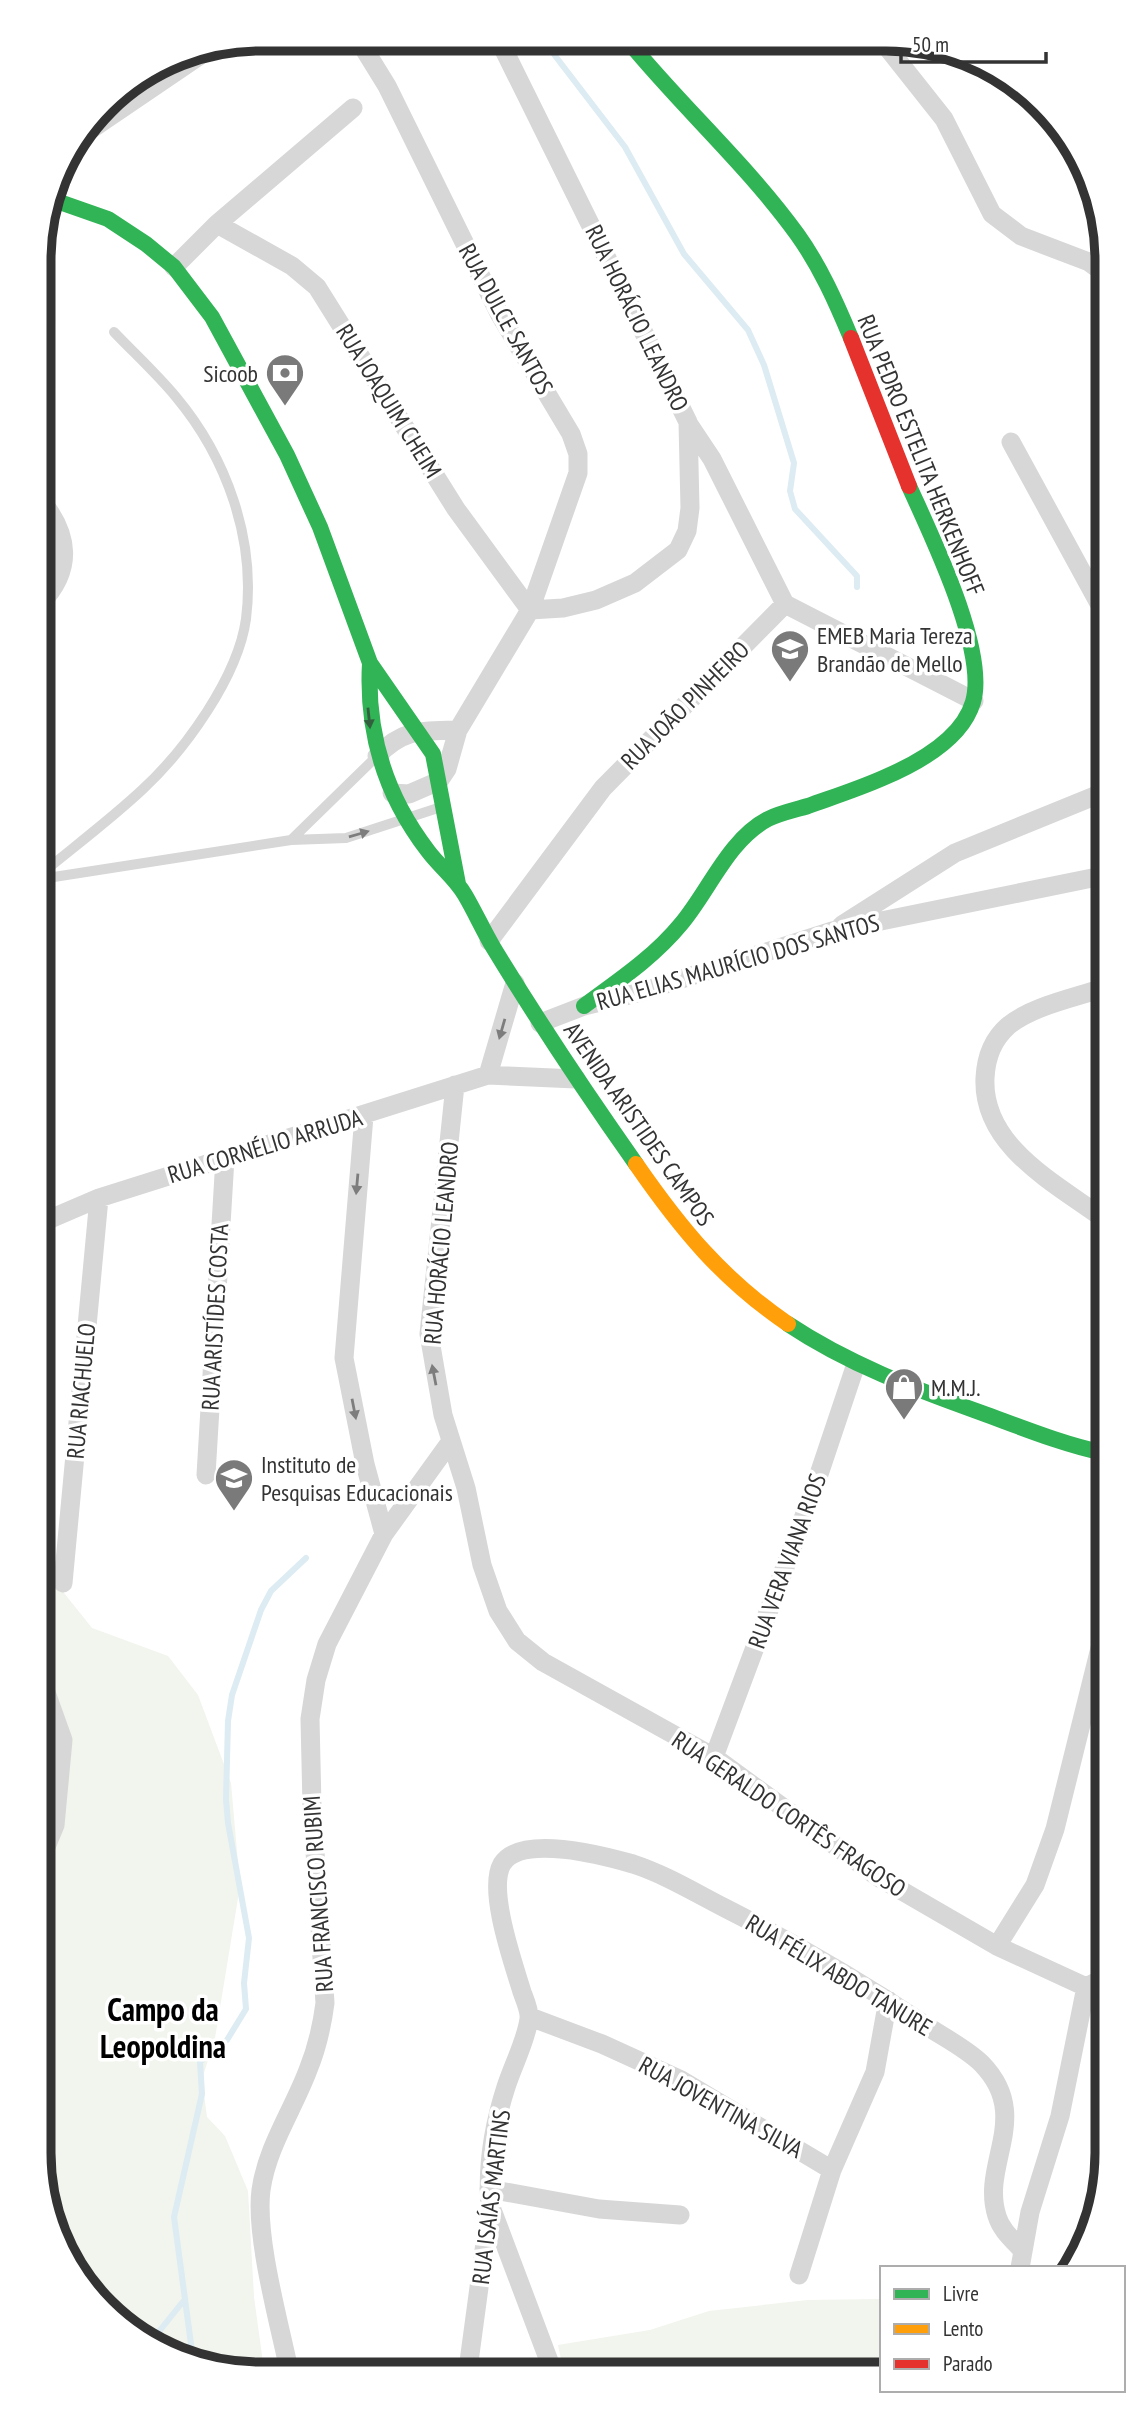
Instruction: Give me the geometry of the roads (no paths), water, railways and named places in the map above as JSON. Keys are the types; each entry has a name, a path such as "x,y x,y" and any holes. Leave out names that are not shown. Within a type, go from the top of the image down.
{"main road":[{"name":"RUA PEDRO ESTELITA HERKENHOFF","path":"637,51 771,203 797,236 822,275 847,325 895,452 940,551 970,649 975,676 974,701"},
{"name":"AVENIDA ARISTIDES CAMPOS","path":"59,203 108,219 174,267 212,317 287,455 320,527 370,663 433,754 458,884"},
{"name":"AVENIDA ARISTIDES CAMPOS","path":"370,663 367,694 369,727 393,793 427,849 458,884 489,941 576,1079 675,1220 704,1253 749,1295 789,1324 856,1364 911,1389 1072,1448 1095,1451"},
{"path":"584,1006 632,971 682,923 734,847 751,831 768,819 894,773 919,760 953,732 974,701"}],"street":[{"name":"RUA DULCE SANTOS","path":"365,51 387,86 500,314 571,434 578,454 578,473 530,610"},
{"name":"RUA HORÁCIO LEANDRO","path":"504,51 688,422 690,508 687,531 678,550 635,583 597,600 564,608 530,610"},
{"path":"890,51 944,119 992,215 1021,236 1095,267"},
{"path":"105,120 187,64"},
{"path":"174,267 217,224 353,108"},
{"name":"RUA JOAQUIM CHEIM","path":"217,224 292,266 317,288 456,509 530,610"},
{"path":"688,422 712,459 785,604 974,701"},
{"path":"1011,442 1095,596"},
{"path":"51,519 61,538 64,562 57,587 51,593"},
{"name":"RUA JOÃO PINHEIRO","path":"489,941 603,788 785,604"},
{"path":"393,793 409,794 439,781 447,769 458,730 530,610"},
{"path":"377,755 396,738 419,731 458,730"},
{"path":"832,931 955,853 1095,796"},
{"name":"RUA ELIAS MAURÍCIO DOS SANTOS","path":"540,1023 584,1006 641,992 832,931 1095,877"},
{"path":"488,1075 515,983"},
{"path":"1095,991 1010,1024 994,1040 985,1064 984,1098 992,1120 1007,1143 1027,1162 1095,1212"},
{"name":"RUA CORNÉLIO ARRUDA","path":"51,1219 99,1198 488,1075 576,1079"},
{"name":"RUA HORÁCIO LEANDRO","path":"451,1441 433,1371 429,1334 455,1085"},
{"path":"364,1116 344,1358 365,1464 384,1534"},
{"name":"RUA ARISTÍDES COSTA","path":"206,1475 225,1158"},
{"name":"RUA RIACHUELO","path":"63,1583 99,1198"},
{"name":"RUA VERA VIANA RIOS","path":"714,1757 813,1492 856,1364"},
{"name":"RUA FRANCISCO RUBIM","path":"288,2362 260,2209 261,2190 270,2155 308,2070 320,2033 325,2003 312,1806 310,1718 316,1680 327,1644 384,1534 451,1441"},
{"name":"RUA GERALDO CORTÊS FRAGOSO","path":"451,1441 466,1488 482,1565 498,1611 517,1641 543,1662 714,1757 878,1877 997,1946 1086,1987"},
{"path":"51,1707 63,1740 52,1790 55,1825 51,1835"},
{"path":"997,1946 1035,1885 1095,1708"},
{"name":"RUA FÉLIX ABDO TANURE","path":"530,2017 501,1923 501,1865 514,1852 532,1848 559,1849 634,1865 793,1942 888,2000 981,2063 996,2083 1004,2104 1006,2126 993,2201 998,2219 1021,2259"},
{"path":"1021,2259 1030,2212 1060,2116 1086,1987 1095,1982"},
{"path":"799,2276 832,2170 875,2072 888,2000"},
{"name":"RUA JOVENTINA SILVA","path":"530,2017 603,2044 681,2080 832,2170"},
{"name":"RUA ISAÍAS MARTINS","path":"469,2362 490,2197 493,2145 505,2090 530,2017"},
{"path":"550,2362 490,2197 680,2215"}],"lane":[{"path":"51,868 144,789 173,756 210,707 231,664 245,621 248,577 242,525 227,480 177,397 114,332"},
{"path":"291,840 377,755"},
{"path":"51,875 291,840 346,838 442,807"}],"waterway":[{"path":"551,51 625,147 684,254 748,330 764,365 794,463 790,491 795,509 857,576 857,587"},
{"path":"192,2351 174,2217 202,2094 200,2062 227,2040 246,2009 244,1983 249,1938 228,1823 228,1721 232,1695 261,1610 271,1591 306,1558"},
{"path":"157,2335 185,2299"}],"place":[{"name":"Sicoob","path":"285,407"},
{"name":"EMEB Maria Tereza Brandão de Mello","path":"790,683"},
{"name":"M.M.J.","path":"904,1421"},
{"name":"Instituto de Pesquisas Educacionais","path":"234,1512"}],"district":[{"name":"Campo da Leopoldina","path":"163,2028"}]}
